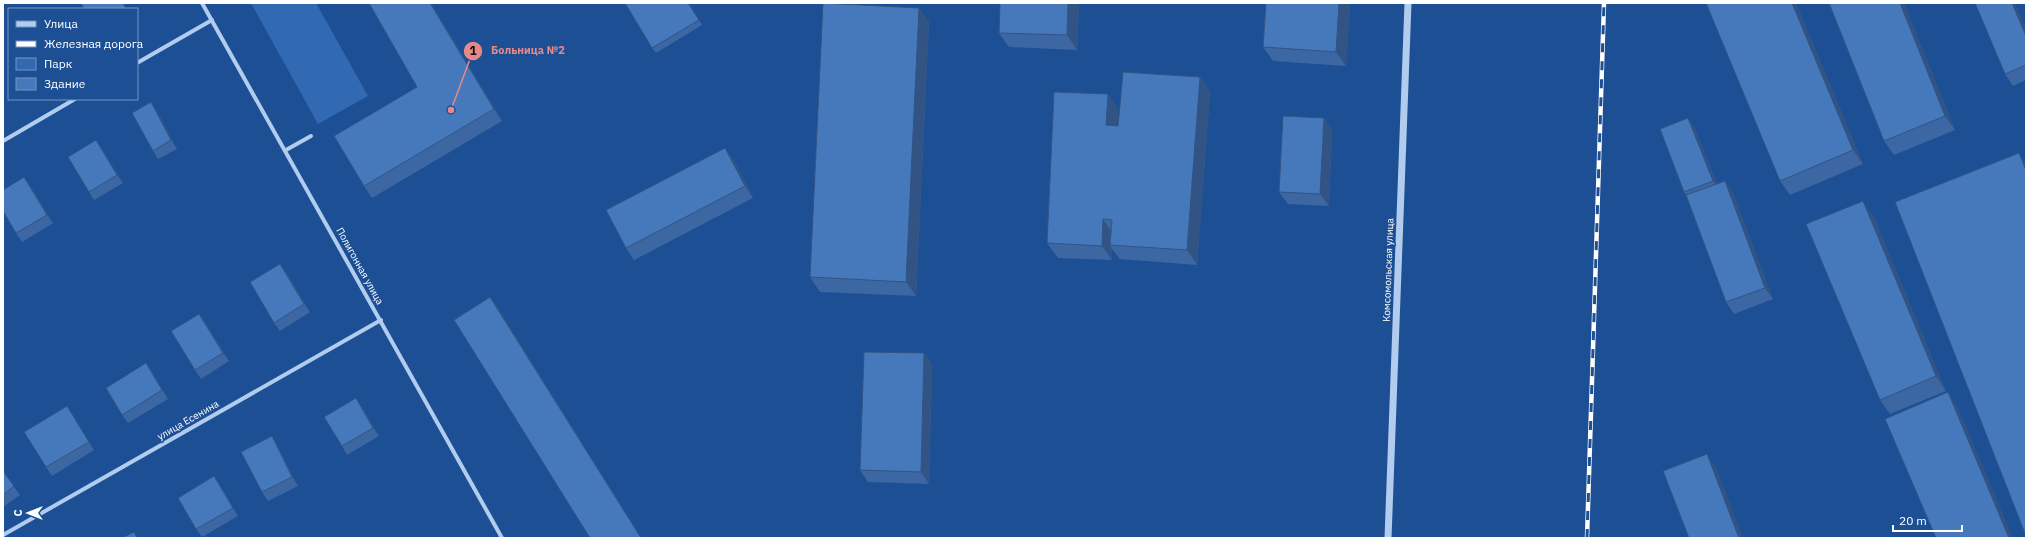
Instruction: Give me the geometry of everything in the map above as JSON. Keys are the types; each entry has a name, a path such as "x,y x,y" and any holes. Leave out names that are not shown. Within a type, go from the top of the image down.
{"street":[{"name":"Полигонная улица","path":"202,3 286,150 502,538"},
{"name":"Комсомольская улица","path":"1388,538 1408,3"},
{"path":"138,62 212,20"},
{"path":"3,141 73,100"},
{"path":"286,150 311,136"},
{"name":"улица Есенина","path":"3,535 381,320"}],"green space":[{"path":"251,3 316,3 368,96 318,124"}],"building":[{"path":"81,3 123,3 126,8 84,8"},
{"path":"369,3 430,3 494,109 364,186 334,136 417,87"},
{"path":"625,3 688,3 699,20 652,48"},
{"path":"823,3 919,8 906,282 810,277"},
{"path":"1000,3 1068,3 1067,35 999,33"},
{"path":"1266,3 1339,3 1336,52 1263,47"},
{"path":"1706,3 1792,3 1853,150 1780,181"},
{"path":"1829,3 1900,3 1945,116 1884,141"},
{"path":"1975,3 2012,3 2026,36 2026,65 2005,74"},
{"path":"1123,72 1200,77 1187,250 1110,245 1112,220 1103,219 1102,246 1047,243 1054,92 1108,94 1106,125 1118,126"},
{"path":"151,102 171,140 153,151 132,113"},
{"path":"1283,116 1324,118 1320,194 1279,192"},
{"path":"1688,118 1713,181 1684,192 1660,129"},
{"path":"96,140 117,175 89,192 68,157"},
{"path":"725,148 745,186 626,248 606,210"},
{"path":"2019,153 2026,170 2026,536 1895,202"},
{"path":"24,177 47,215 16,233 3,211 3,190"},
{"path":"1725,181 1765,288 1726,302 1686,195"},
{"path":"1863,201 1936,376 1880,400 1806,224"},
{"path":"280,264 304,304 274,323 250,282"},
{"path":"490,297 641,538 590,538 454,320"},
{"path":"199,314 223,353 195,370 171,331"},
{"path":"864,352 924,353 921,472 860,470"},
{"path":"146,363 162,390 122,415 106,388"},
{"path":"1948,392 2009,538 1936,538 1885,419"},
{"path":"356,398 373,428 342,446 324,417"},
{"path":"67,406 89,442 46,467 24,432"},
{"path":"272,436 292,477 262,492 241,452"},
{"path":"1707,454 1739,538 1689,538 1663,471"},
{"path":"3,471 14,486 3,495"},
{"path":"214,476 233,508 196,529 178,498"},
{"path":"134,532 137,538 122,538"}],"railway":[{"path":"1587,538 1604,3"}],"place":[{"name":"Больница №2","path":"451,110"}]}
